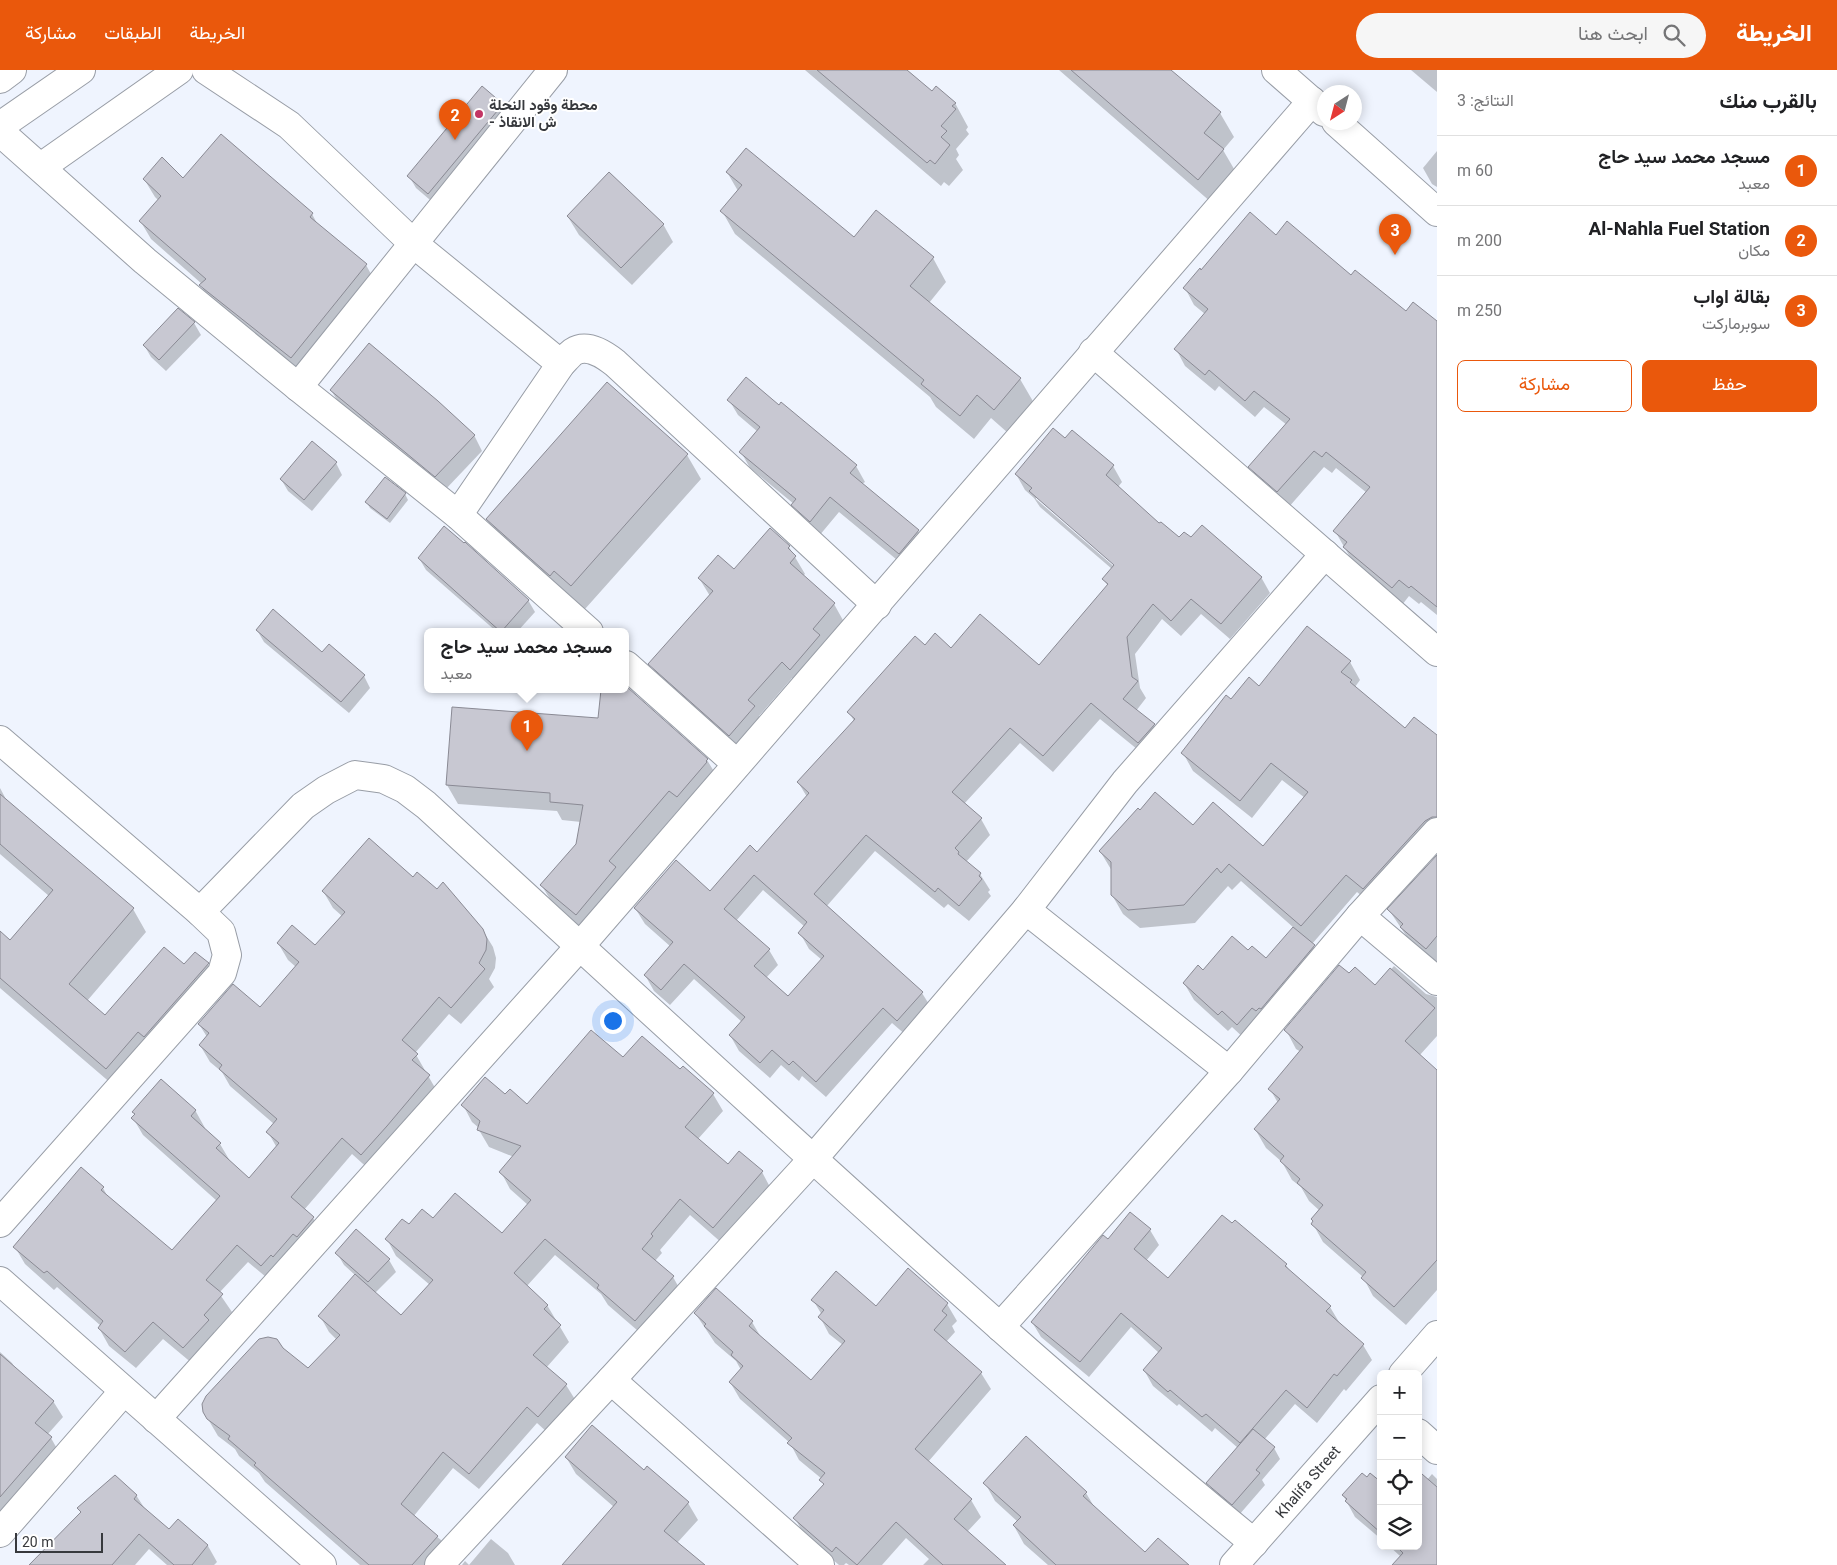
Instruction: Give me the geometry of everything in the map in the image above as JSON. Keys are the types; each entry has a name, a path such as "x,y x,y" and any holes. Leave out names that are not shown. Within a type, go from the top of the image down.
{"street":[{"path":"0,78 12,70"},
{"path":"0,126 81,70"},
{"path":"40,167 179,70"},
{"path":"206,70 288,125 414,244 561,364"},
{"path":"298,387 554,70"},
{"path":"1276,70 1317,106"},
{"path":"156,1419 580,946 877,605 1093,352 1317,108"},
{"path":"1345,130 1437,212"},
{"path":"0,132 145,261 458,515 585,628"},
{"path":"458,515 561,364 575,351 589,349 603,354 616,363 877,605"},
{"path":"1093,352 1437,652"},
{"path":"439,1565 612,1380 813,1159 1026,910 1125,782 1325,554"},
{"path":"629,668 737,764"},
{"path":"0,740 200,912 221,932 227,955 222,973 0,1223"},
{"path":"200,912 303,806 326,790 355,775 384,779 404,789 426,805 813,1159 1110,1423 1243,1558"},
{"path":"1000,1327 1229,1071 1360,916 1437,832"},
{"path":"1026,910 1229,1071"},
{"path":"1360,916 1437,981"},
{"path":"0,1282 322,1565"},
{"path":"1406,1370 1437,1335"},
{"path":"612,1380 820,1565"},
{"path":"0,1534 124,1391"},
{"name":"Khalifa Street","path":"1243,1558 1377,1404"},
{"path":"1422,1437 1437,1450"}],"building":[{"path":"817,70 907,70 932,91 936,86 956,103 952,106 956,109 941,126 947,131 941,137 950,145 935,164 930,160 927,163"},
{"path":"1071,70 1171,70 1221,112 1204,133 1224,149 1198,180"},
{"path":"482,86 503,104 428,194 407,176"},
{"path":"221,134 313,213 310,217 367,264 291,358 199,285 206,279 139,221 161,196 143,179 162,157 183,178"},
{"path":"746,148 854,237 876,210 934,257 910,286 1021,378 994,410 977,395 960,416 921,384 924,380 720,211 742,185 726,172"},
{"path":"609,172 664,224 621,268 567,216"},
{"path":"1250,212 1276,235 1287,221 1351,275 1355,270 1406,311 1413,302 1437,321 1437,607 1411,586 1409,588 1399,580 1392,588 1343,547 1347,542 1333,531 1370,487 1326,452 1322,457 1314,451 1277,492 1248,467 1290,419 1254,391 1245,401 1209,370 1205,375 1174,349 1208,309 1183,288 1200,268 1201,270"},
{"path":"178,308 195,322 159,360 143,345"},
{"path":"369,343 475,435 435,477 330,390"},
{"path":"746,377 779,405 781,402 857,465 850,473 919,530 899,554 830,497 810,522 791,505 796,499 739,452 760,427 727,400"},
{"path":"607,382 688,454 571,586 554,571 550,576 486,519"},
{"path":"1053,428 1065,438 1072,430 1114,465 1106,475 1159,523 1161,522 1179,537 1184,532 1191,537 1202,525 1262,577 1221,624 1191,599 1171,621 1153,604 1127,637 1132,677 1138,681 1123,699 1155,724 1138,743 1091,703 1043,756 1010,728 952,792 982,818 955,848 959,852 958,854 981,873 979,876 982,879 959,906 938,888 935,892 866,835 814,894 923,992 897,1021 883,1008 816,1082 793,1061 789,1065 772,1050 760,1063 729,1035 745,1017 684,964 661,990 644,975 673,942 634,908 676,860 710,891 750,845 757,852 809,793 797,782 855,719 847,712 915,636 925,645 935,633 951,648 980,614 1039,665 1108,584 1102,579 1114,565 1029,491 1032,488 1015,474","holes":["754,875 807,922 798,933 824,956 788,996 754,966 770,949 724,909"]},
{"path":"312,441 337,462 304,500 280,479"},
{"path":"385,477 406,493 387,519 365,502"},
{"path":"444,526 465,542 529,600 504,628 497,628 418,558"},
{"path":"770,528 790,546 788,548 796,556 790,563 835,603 813,629 820,635 790,670 782,662 748,700 755,706 729,736 648,664 713,591 698,578 718,555 734,569"},
{"path":"273,609 322,652 329,644 365,675 341,702 256,630"},
{"path":"1307,626 1351,661 1341,672 1352,680 1350,682 1405,728 1414,717 1437,735 1437,817 1432,817 1425,821 1363,889 1346,875 1301,926 1229,864 1221,873 1217,868 1184,905 1128,910 1111,895 1111,862 1099,851 1138,808 1140,810 1155,792 1193,825 1213,802 1263,846 1308,792 1271,763 1240,801 1181,753 1226,695 1231,699 1249,677 1259,686"},
{"path":"629,689 708,759 677,797 669,791 609,861 616,867 576,915 540,885 576,844 583,805 550,802 550,793 446,785 452,707 598,718 601,693 629,693"},
{"path":"0,794 134,908 69,984 105,1015 164,947 184,964 195,952 209,963 144,1037 138,1032 106,1069 0,978 0,931 10,940 53,890 0,844"},
{"path":"369,838 413,877 417,872 437,889 443,882 483,929 487,939 486,950 479,963 485,969 451,1008 439,997 402,1040 418,1054 412,1060 430,1075 387,1126 361,1155 342,1138 291,1197 314,1217 297,1237 293,1234 273,1257 271,1255 261,1266 237,1245 206,1280 223,1294 204,1315 209,1320 183,1348 153,1322 125,1352 98,1328 103,1321 47,1271 44,1273 13,1247 81,1167 104,1187 101,1190 172,1250 220,1196 131,1118 135,1114 132,1112 161,1079 196,1110 191,1116 221,1143 216,1148 249,1178 279,1143 266,1132 277,1119 219,1069 222,1065 199,1045 209,1033 198,1024 233,984 260,1007 299,962 277,943 292,925 315,945 345,912 322,891"},
{"path":"1437,855 1437,936 1426,949 1400,927 1403,924 1387,909"},
{"path":"1293,927 1315,945 1261,1009 1259,1008 1256,1011 1252,1008 1237,1025 1222,1011 1218,1015 1183,983 1198,965 1203,970 1232,936 1248,950 1252,946 1266,958"},
{"path":"1339,965 1349,973 1355,967 1375,985 1390,968 1435,1008 1405,1041 1437,1070 1437,1260 1394,1307 1361,1278 1366,1272 1311,1224 1313,1221 1311,1219 1323,1205 1297,1183 1300,1179 1280,1161 1284,1156 1254,1129 1280,1099 1268,1089 1303,1047 1284,1030"},
{"path":"591,1030 623,1057 642,1036 680,1069 683,1066 714,1093 685,1127 728,1164 739,1151 763,1171 713,1228 680,1199 651,1234 653,1236 642,1249 674,1276 635,1321 597,1288 599,1285 545,1239 514,1273 548,1305 544,1309 561,1325 533,1355 567,1384 538,1417 527,1407 469,1474 443,1452 401,1504 438,1536 412,1565 369,1565 254,1465 256,1463 228,1439 230,1436 207,1419 203,1412 202,1404 206,1396 259,1339 268,1337 277,1339 283,1348 308,1368 340,1335 318,1316 355,1274 401,1315 433,1280 385,1239 402,1219 409,1224 422,1209 433,1218 455,1193 502,1233 531,1200 499,1172 521,1146 477,1130 480,1121 461,1105 485,1077 505,1094 510,1089 527,1104"},
{"path":"1130,1212 1151,1229 1134,1249 1168,1278 1222,1215 1232,1223 1235,1220 1287,1264 1285,1266 1331,1306 1326,1311 1364,1344 1337,1376 1334,1374 1307,1408 1286,1390 1240,1443 1206,1414 1202,1417 1170,1390 1168,1392 1143,1370 1162,1348 1121,1313 1080,1362 1031,1322 1103,1235 1108,1239"},
{"path":"356,1229 390,1259 368,1282 335,1253"},
{"path":"908,1268 948,1303 942,1311 947,1315 934,1330 982,1372 915,1449 972,1499 954,1519 1006,1565 943,1565 896,1522 857,1565 836,1547 832,1552 793,1518 824,1484 819,1480 825,1473 787,1443 792,1438 729,1382 743,1366 731,1355 733,1352 704,1326 706,1324 694,1313 716,1288 753,1321 749,1326 811,1380 845,1341 818,1317 824,1310 811,1300 836,1271 876,1306"},
{"path":"0,1354 54,1401 35,1423 52,1437 0,1497"},
{"path":"592,1425 644,1470 647,1466 689,1502 664,1531 705,1565 562,1565 617,1502 565,1457"},
{"path":"1253,1429 1275,1447 1256,1470 1260,1473 1232,1505 1206,1483"},
{"path":"1026,1436 1087,1492 1083,1496 1145,1552 1158,1538 1189,1565 1056,1565 1013,1525 1021,1517 983,1483"},
{"path":"1362,1473 1367,1477 1370,1473 1377,1479 1377,1529 1345,1501 1347,1499 1342,1495"},
{"path":"1422,1474 1437,1487 1437,1565 1392,1565 1403,1553 1400,1550 1422,1550"},
{"path":"115,1475 137,1495 134,1499 169,1529 178,1519 208,1545 192,1565 174,1565 139,1534 112,1565 29,1565 81,1512 77,1508"}],"place":[{"name":"محطة وقود النحلة - ش الانقاذ","path":"479,114"},
{"name":"Al-Nahla Fuel Station","path":"455,140"},
{"name":"بقالة اواب","path":"1395,255"},
{"name":"مسجد محمد سيد حاج","path":"527,751"}]}
